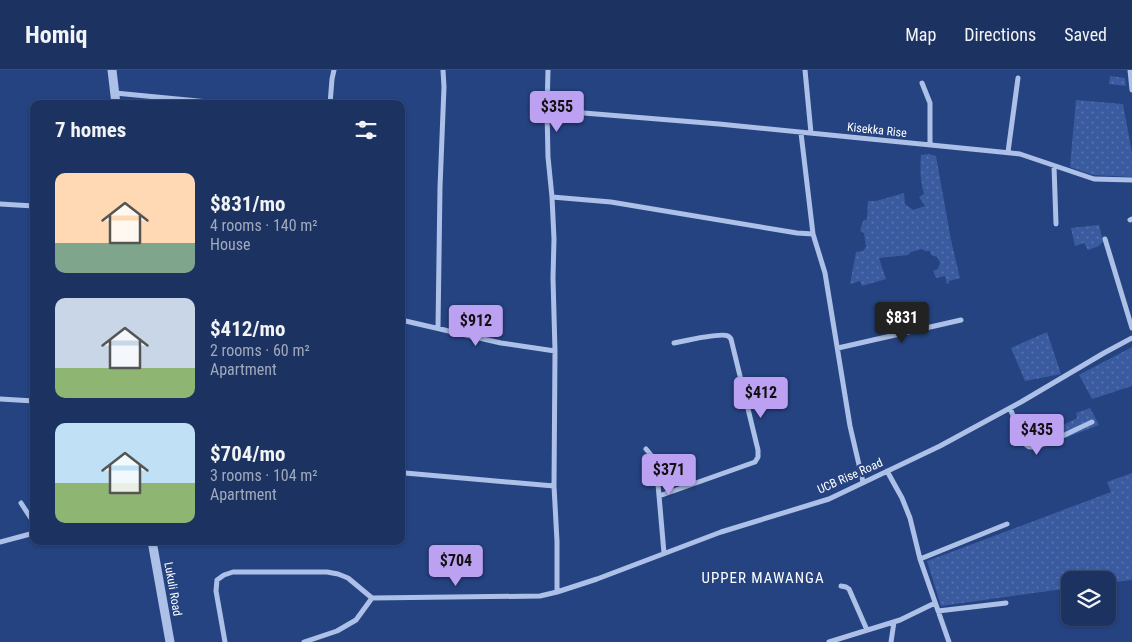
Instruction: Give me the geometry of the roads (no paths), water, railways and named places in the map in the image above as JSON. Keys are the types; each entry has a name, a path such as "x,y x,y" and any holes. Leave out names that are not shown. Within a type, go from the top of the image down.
{"street":[{"path":"112,70 116,100"},
{"path":"330,100 334,70"},
{"path":"438,328 443,70"},
{"path":"548,70 548,158 554,238 552,278 555,351 554,486 557,592"},
{"path":"805,70 811,133"},
{"path":"1130,70 1132,90"},
{"path":"1008,152 1018,78"},
{"path":"922,83 930,103 930,145"},
{"path":"115,93 188,100"},
{"name":"Kisekka Rise","path":"547,110 719,124 1008,152 1020,154 1094,179 1132,180"},
{"path":"801,133 813,234 825,273 850,426 863,482"},
{"path":"1054,166 1056,224"},
{"path":"552,198 610,202 796,233 813,234"},
{"path":"0,204 30,206"},
{"path":"1105,239 1132,328"},
{"path":"838,348 961,320"},
{"path":"405,321 501,343 555,351"},
{"path":"659,496 755,462 758,457 758,450 729,336 699,338 674,343"},
{"name":"UCB Rise Road","path":"372,598 540,596 597,579 720,532 829,499 940,446 1132,338"},
{"path":"0,399 30,401"},
{"path":"1010,408 1024,443 1031,447 1043,445 1092,422"},
{"path":"646,449 656,461 664,553"},
{"path":"887,471 902,498 910,518 920,559 949,642"},
{"path":"405,474 554,486"},
{"path":"21,503 30,517"},
{"path":"920,559 1007,524"},
{"path":"0,542 30,534"},
{"name":"Lukuli Road","path":"153,545 170,642"},
{"path":"225,642 216,591 218,580 224,575 233,572 332,573 348,578 372,598 356,620 337,631 304,642"},
{"path":"841,586 849,590 867,630"},
{"path":"829,642 900,620 935,602"},
{"path":"938,611 1006,603"},
{"path":"891,642 894,622"}],"district":[{"name":"UPPER MAWANGA","path":"763,578"}]}
